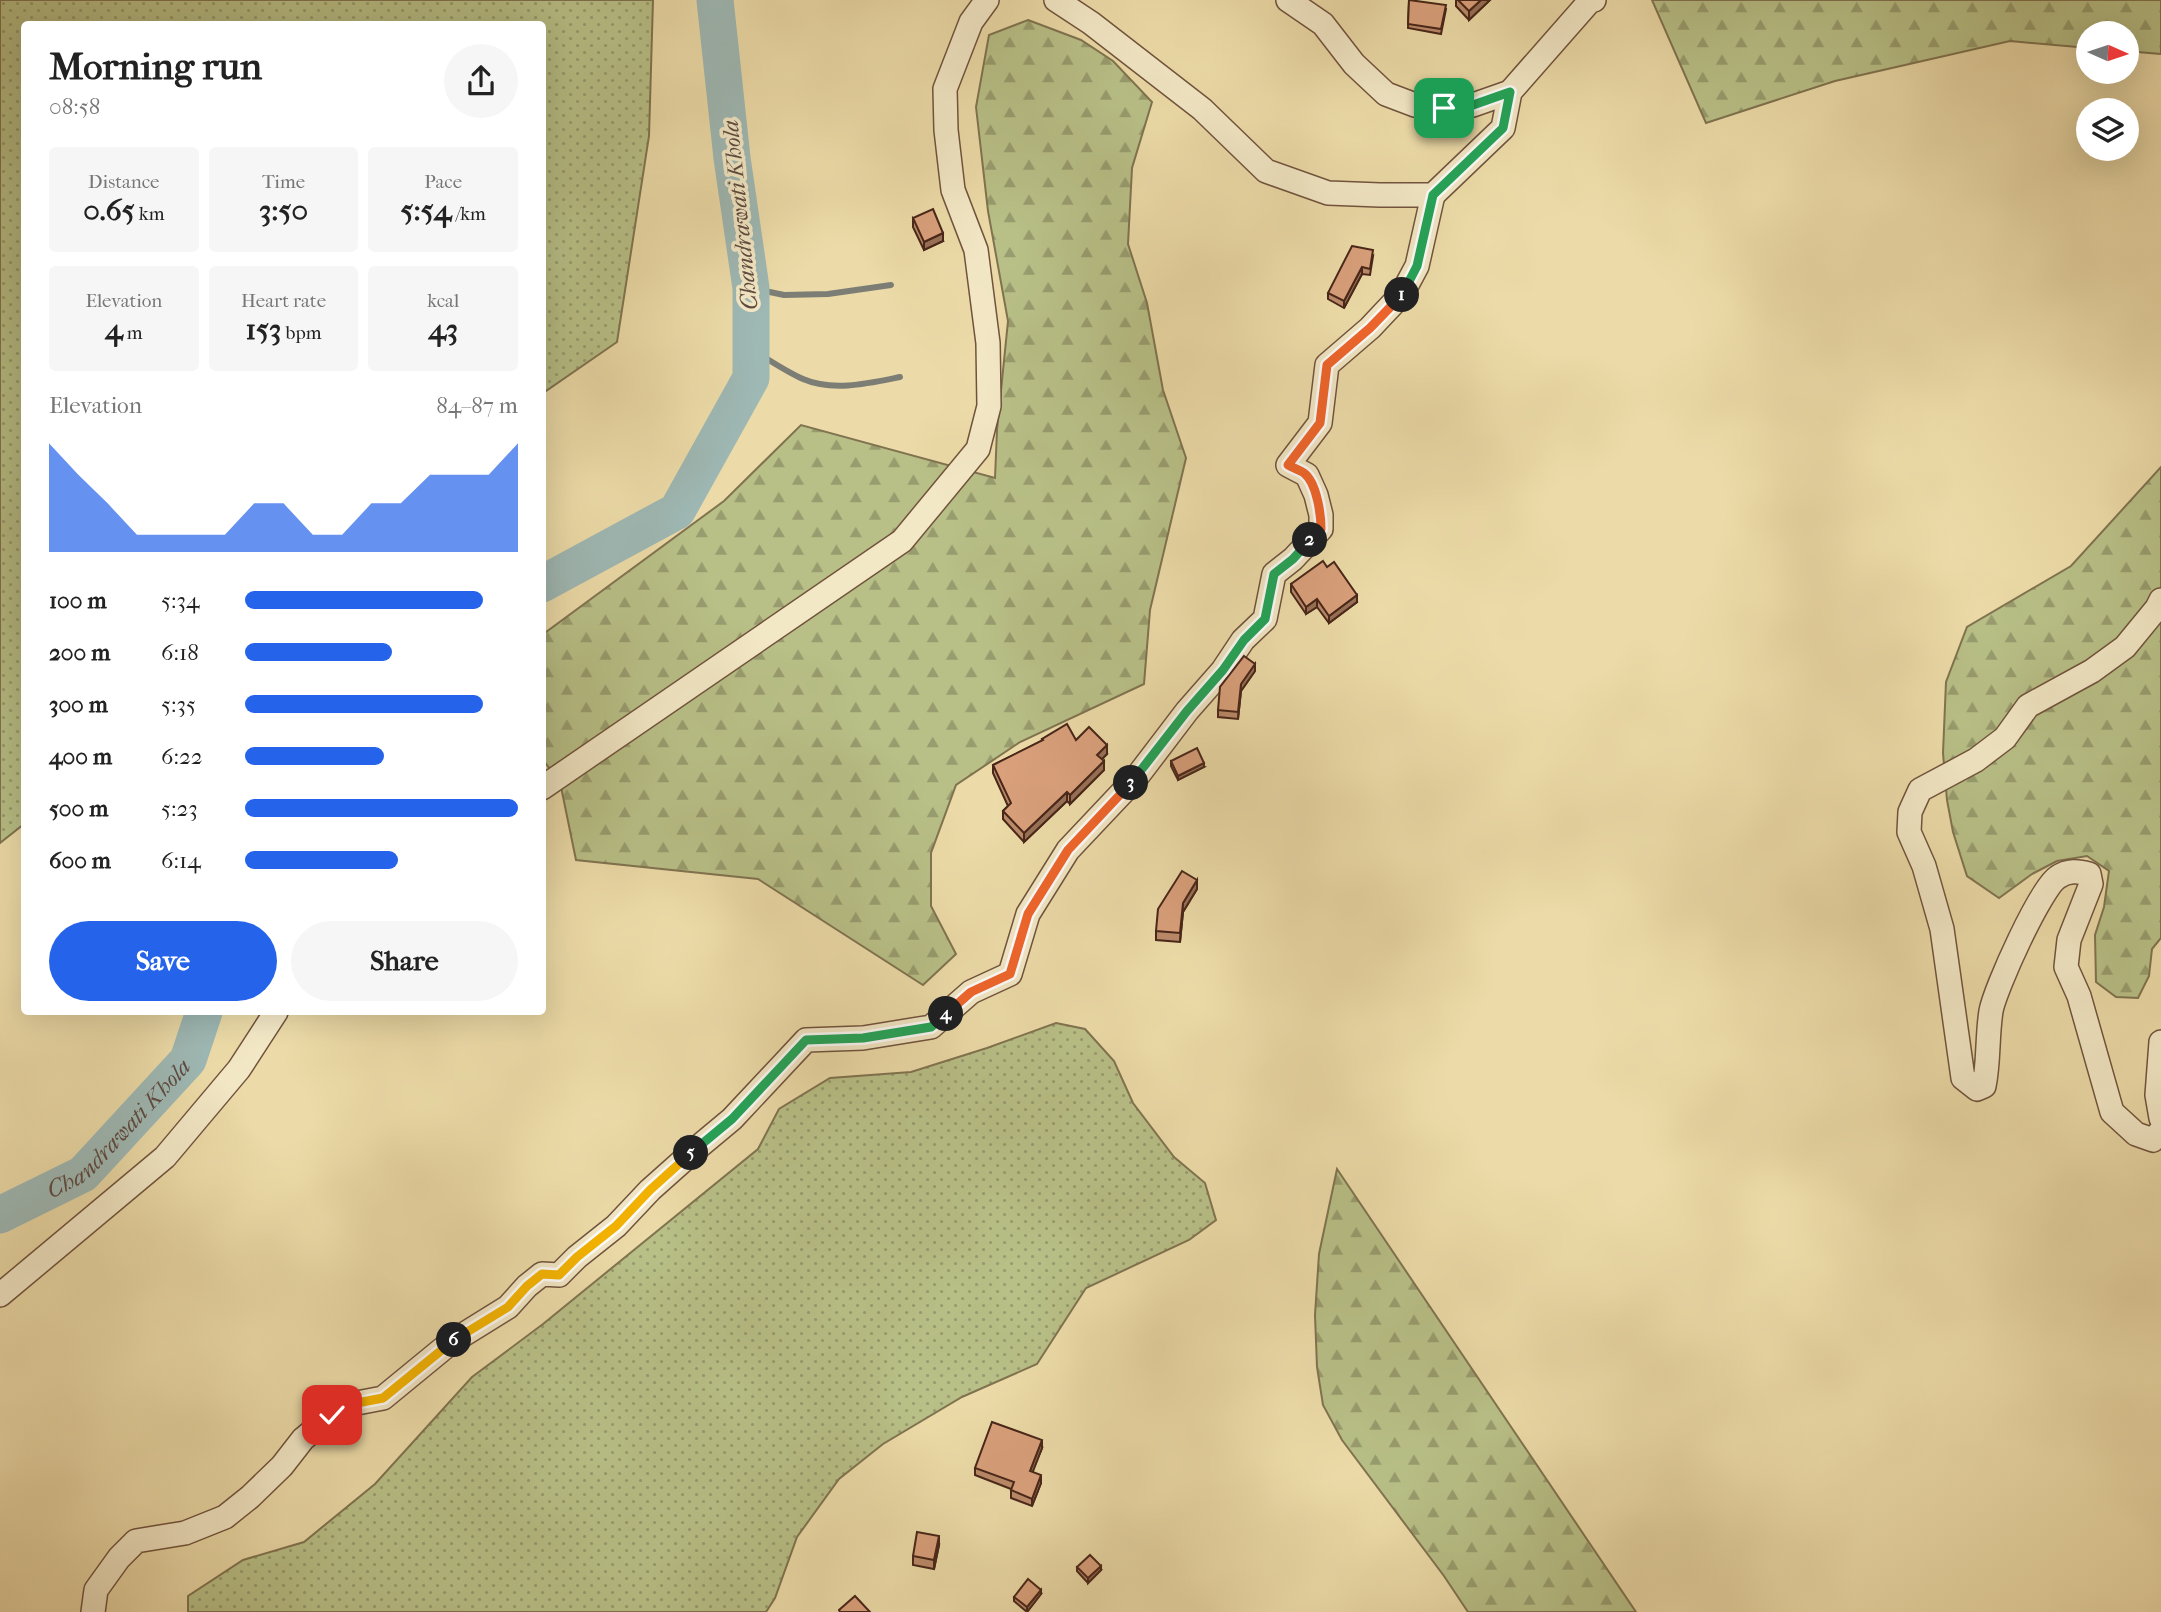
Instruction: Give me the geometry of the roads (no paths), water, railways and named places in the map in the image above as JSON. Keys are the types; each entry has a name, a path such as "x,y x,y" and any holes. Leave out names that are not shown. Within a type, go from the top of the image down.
{"street":[{"path":"546,785 902,541 978,449 989,406 988,343 976,250 953,190 946,130 945,89 971,22 987,0"},
{"path":"1056,0 1091,23 1202,110 1266,172 1328,193 1433,195"},
{"path":"1288,0 1323,24 1354,64 1386,94 1415,105 1444,108 1473,105 1510,92 1590,1 1594,0"},
{"path":"93,1612 96,1590 119,1558 136,1541 185,1532 225,1517 282,1466 303,1439 332,1415 357,1403 383,1398 450,1343 508,1307 542,1274 559,1275 616,1226 650,1190 732,1119 806,1040 863,1038 931,1027 971,992 1010,974 1028,914 1068,850 1136,778 1244,640 1265,619 1274,574 1293,559 1321,529 1321,515 1307,475 1288,465 1320,423 1327,365 1370,328 1402,294 1417,266 1433,195 1503,128 1510,92"},
{"path":"2161,600 2125,647 2092,671 2028,706 2005,738 1976,760 1920,790 1910,812 1909,832 1924,866 1942,929 1962,1078 1977,1089 1984,1086 1991,1010 2025,925 2056,877 2077,870 2089,874 2091,884 2069,940 2066,967 2079,996 2112,1112 2136,1135 2153,1140 2161,1131"},
{"path":"0,1295 164,1157 240,1069 274,1015"},
{"path":"2161,1042 2157,1095 2161,1118"}],"waterway":[{"name":"Chandrawati Khola","path":"546,582 677,511 751,378 751,288 732,158 715,0"},
{"path":"751,288 784,295 828,294 891,285"},
{"path":"751,349 815,383 839,386 900,377"},
{"name":"Chandrawati Khola","path":"0,1215 83,1174 188,1060 203,1015"}]}
